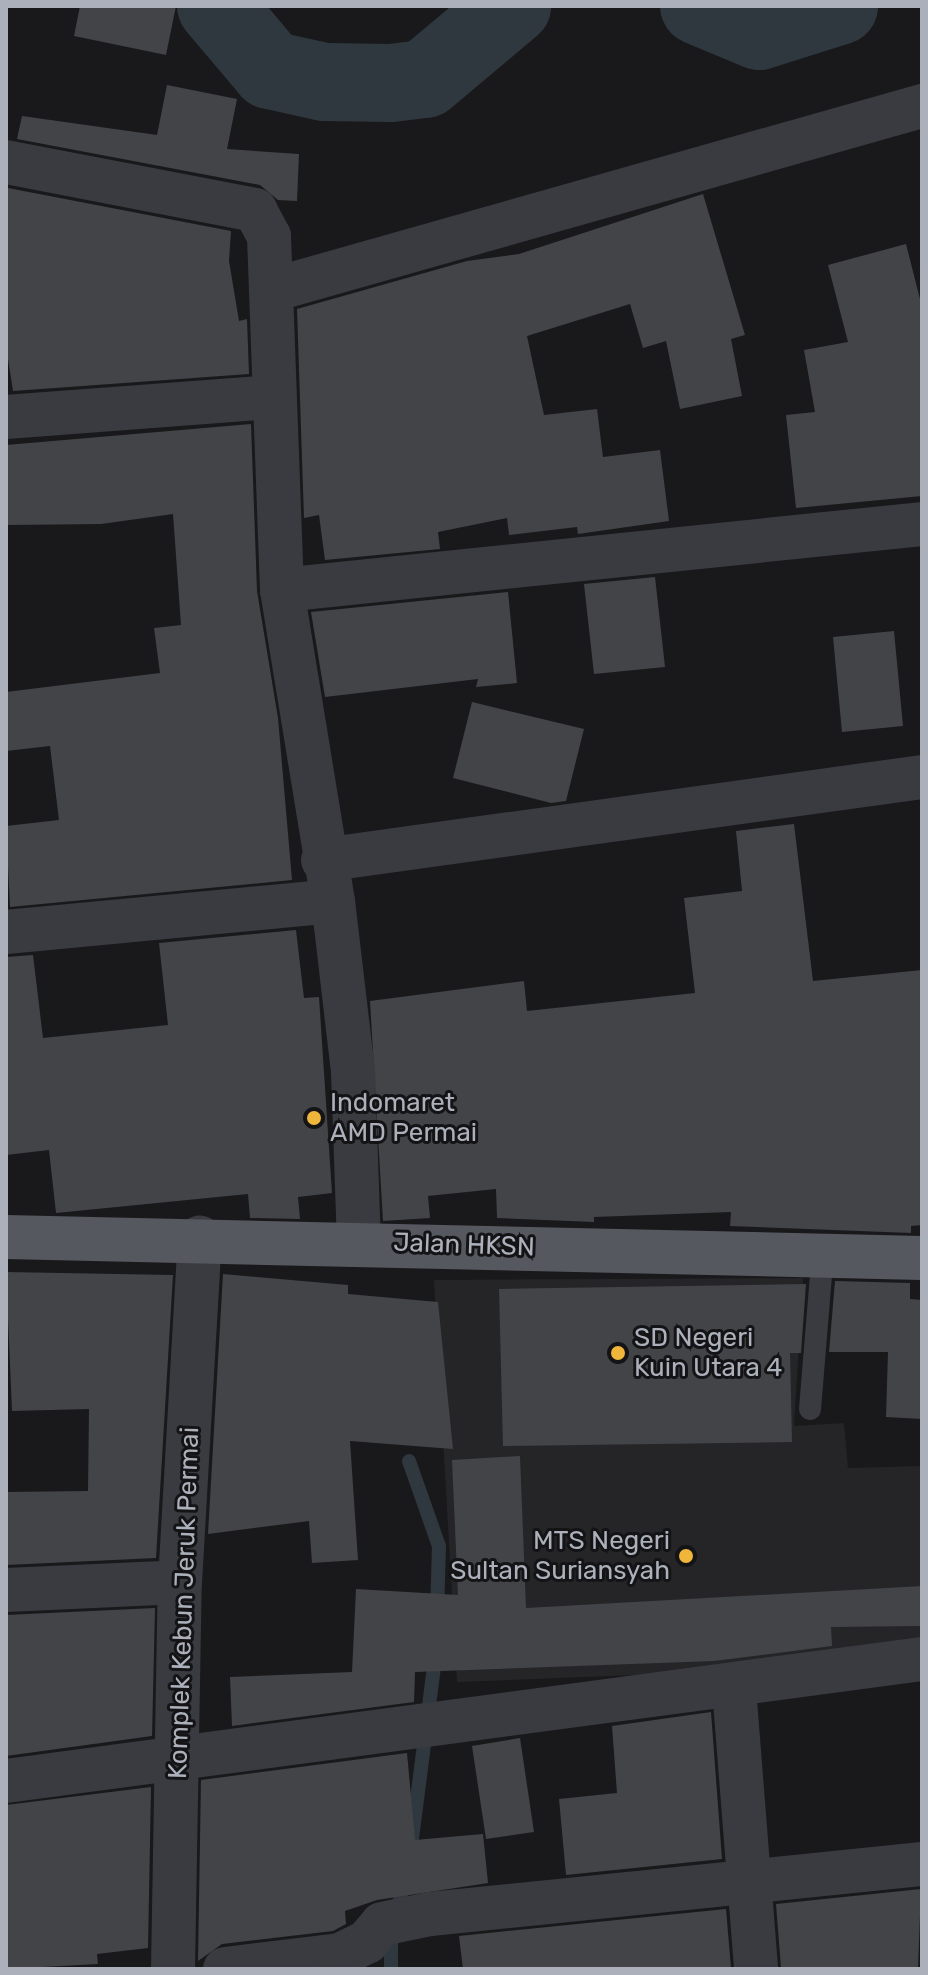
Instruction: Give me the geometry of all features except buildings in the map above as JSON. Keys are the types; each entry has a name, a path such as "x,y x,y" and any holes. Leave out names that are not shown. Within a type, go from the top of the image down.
{"main road":[{"name":"Jalan HKSN","path":"6,1237 823,1251 922,1258"}],"street":[{"path":"272,290 922,106"},
{"path":"6,162 255,210 269,236 271,397 282,590 323,860 333,901 353,1072 359,1242"},
{"path":"6,417 271,397"},
{"path":"282,590 922,524"},
{"path":"323,860 922,777"},
{"path":"6,932 333,901"},
{"name":"Komplek Kebun Jeruk Permai","path":"173,1969 180,1582 200,1238"},
{"path":"6,1590 180,1582"},
{"path":"6,1781 734,1688 922,1659"},
{"path":"734,1688 753,1879 756,1969"},
{"path":"225,1969 340,1955 367,1942 391,1922 753,1879 922,1864"}],"lane":[{"path":"810,1409 823,1251"}],"shaded area":[{"name":"MTS Negeri Sultan Suriansyah","path":"803,1278 794,1426 844,1423 848,1468 922,1466 922,1644 711,1672 457,1682 434,1280"}],"waterway":[{"path":"216,6 270,70 324,82 391,83 425,79 512,6"},
{"path":"699,6 759,31 839,6"},
{"path":"409,1461 439,1546 437,1612"},
{"path":"410,1854 436,1652"},
{"path":"391,1969 391,1940 405,1878"}],"place":[{"name":"Indomaret AMD Permai","path":"314,1118"},
{"name":"SD Negeri Kuin Utara 4","path":"618,1353"},
{"name":"MTS Negeri Sultan Suriansyah","path":"686,1556"}]}
